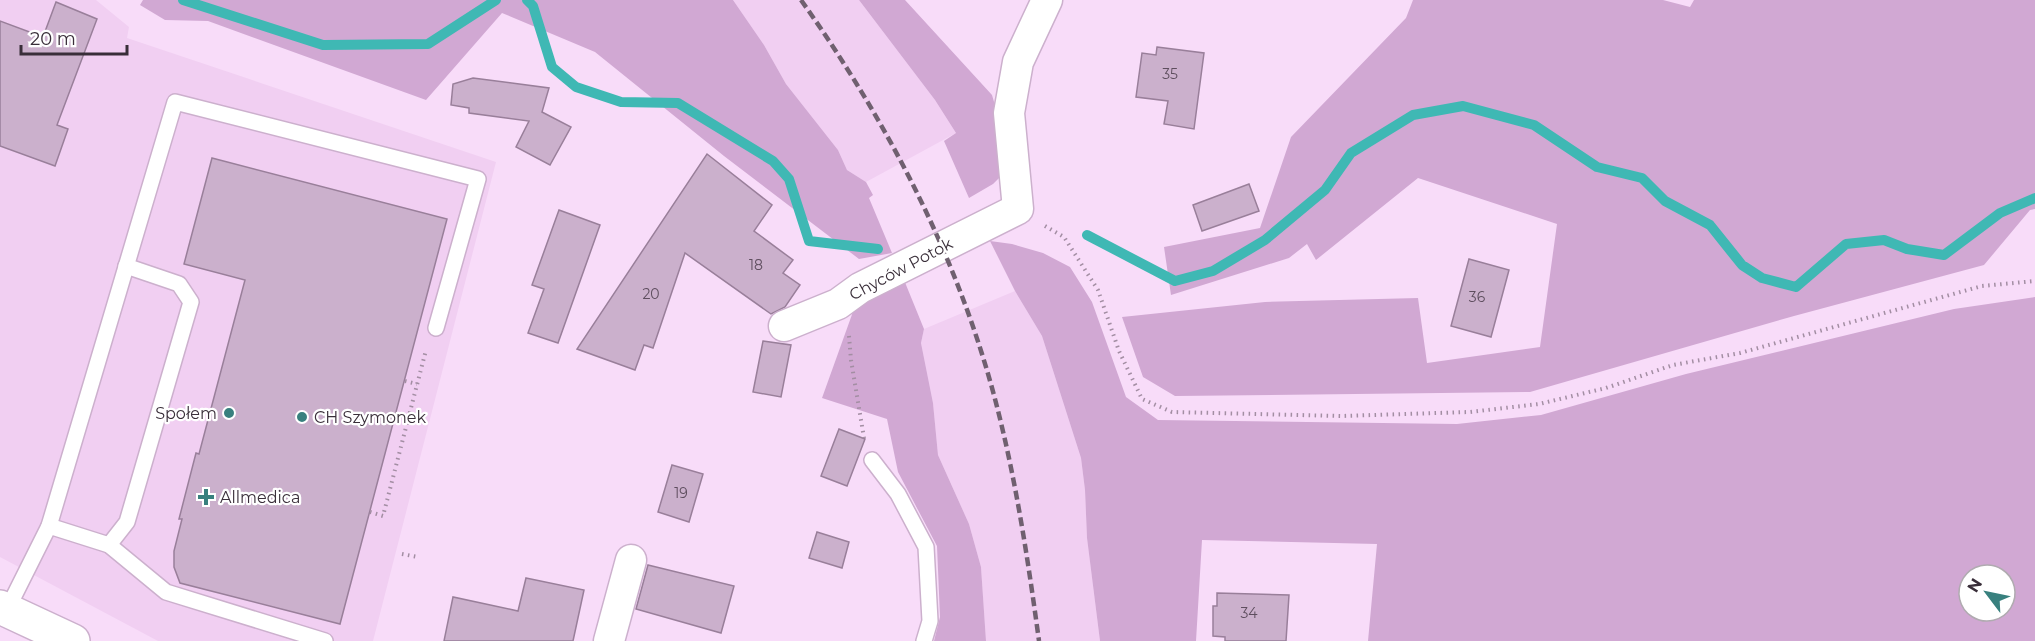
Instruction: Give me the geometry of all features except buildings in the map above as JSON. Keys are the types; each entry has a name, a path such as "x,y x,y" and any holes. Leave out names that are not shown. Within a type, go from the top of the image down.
{"street":[{"path":"1018,209 1010,113 1018,62 1047,0"},
{"name":"Chyców Potok","path":"784,327 838,304 860,288 1018,209"},
{"path":"609,641 631,560"},
{"path":"4,608 73,641"}],"lane":[{"path":"4,608 49,526 174,102 478,179 436,328"},
{"path":"108,545 127,522 192,302 179,284 126,266"},
{"path":"872,460 898,494 926,547 930,621 924,641"},
{"path":"49,526 108,545 166,592 325,641"}],"path":[{"path":"1018,209 1064,237 1098,290 1119,351 1142,399 1172,412 1341,416 1470,412 1539,404 1606,388 1673,365 1740,353 1972,289 2035,281"},
{"path":"838,304 851,340 851,360 865,439 872,460"},
{"path":"370,512 383,516 428,344"},
{"path":"405,381 417,384"},
{"path":"402,554 418,557"}],"shaded area":[{"path":"0,0 96,0 129,27 127,38 496,162 373,641 158,641 0,557"},
{"path":"143,0 733,0 764,45 786,84 838,150 847,170 866,182 873,195 869,198 892,253 859,259 724,156 595,52 502,13 426,100 208,21 165,20 140,5"},
{"path":"733,0 859,0 935,100 956,133 866,182 847,170 838,150 786,84 764,45"},
{"path":"859,0 905,0 992,95 1007,146 1004,167 1000,177 993,184 969,198 944,141 956,133 935,100"},
{"path":"1413,0 1663,0 1690,7 1694,0 2035,0 2035,209 2030,210 1984,265 1794,316 1530,392 1175,396 1143,377 1122,317 1265,302 1418,298 1427,363 1540,347 1557,224 1418,178 1316,260 1307,244 1289,258 1171,295 1164,247 1260,228 1291,137 1406,18"},
{"path":"990,241 1012,244 1043,253 1070,267 1092,302 1126,397 1158,420 1457,424 1541,415 1686,374 1954,309 2035,297 2035,641 1368,641 1377,544 1202,540 1196,641 1100,641 1087,538 1081,458 1042,336 1015,291"},
{"path":"902,275 924,329 921,343 933,403 938,455 969,524 981,567 986,641 934,641 940,617 937,546 898,472 887,419 822,398 859,295"},
{"path":"1015,291 1042,336 1081,458 1087,538 1100,641 986,641 981,567 969,524 938,455 933,403 921,343 924,329"}],"waterway":[{"name":"Chyców Potok","path":"183,0 323,45 428,44 496,0"},
{"name":"Chyców Potok","path":"527,0 533,6 552,67 576,87 621,102 678,103 773,161 789,179 809,241 878,249"},
{"name":"Chyców Potok","path":"1087,235 1175,281 1213,271 1265,240 1325,190 1351,153 1413,115 1463,106 1534,125 1597,167 1642,178 1665,201 1710,225 1742,265 1762,278 1796,287 1846,244 1884,240 1907,249 1944,255 2000,213 2035,198"}],"railway":[{"path":"801,0 862,93 890,141 940,241 961,293 995,399 1009,459 1021,520 1039,641"}],"place":[{"name":"Społem","path":"229,413"},
{"name":"CH Szymonek","path":"302,417"},
{"name":"Allmedica","path":"206,497"}]}
